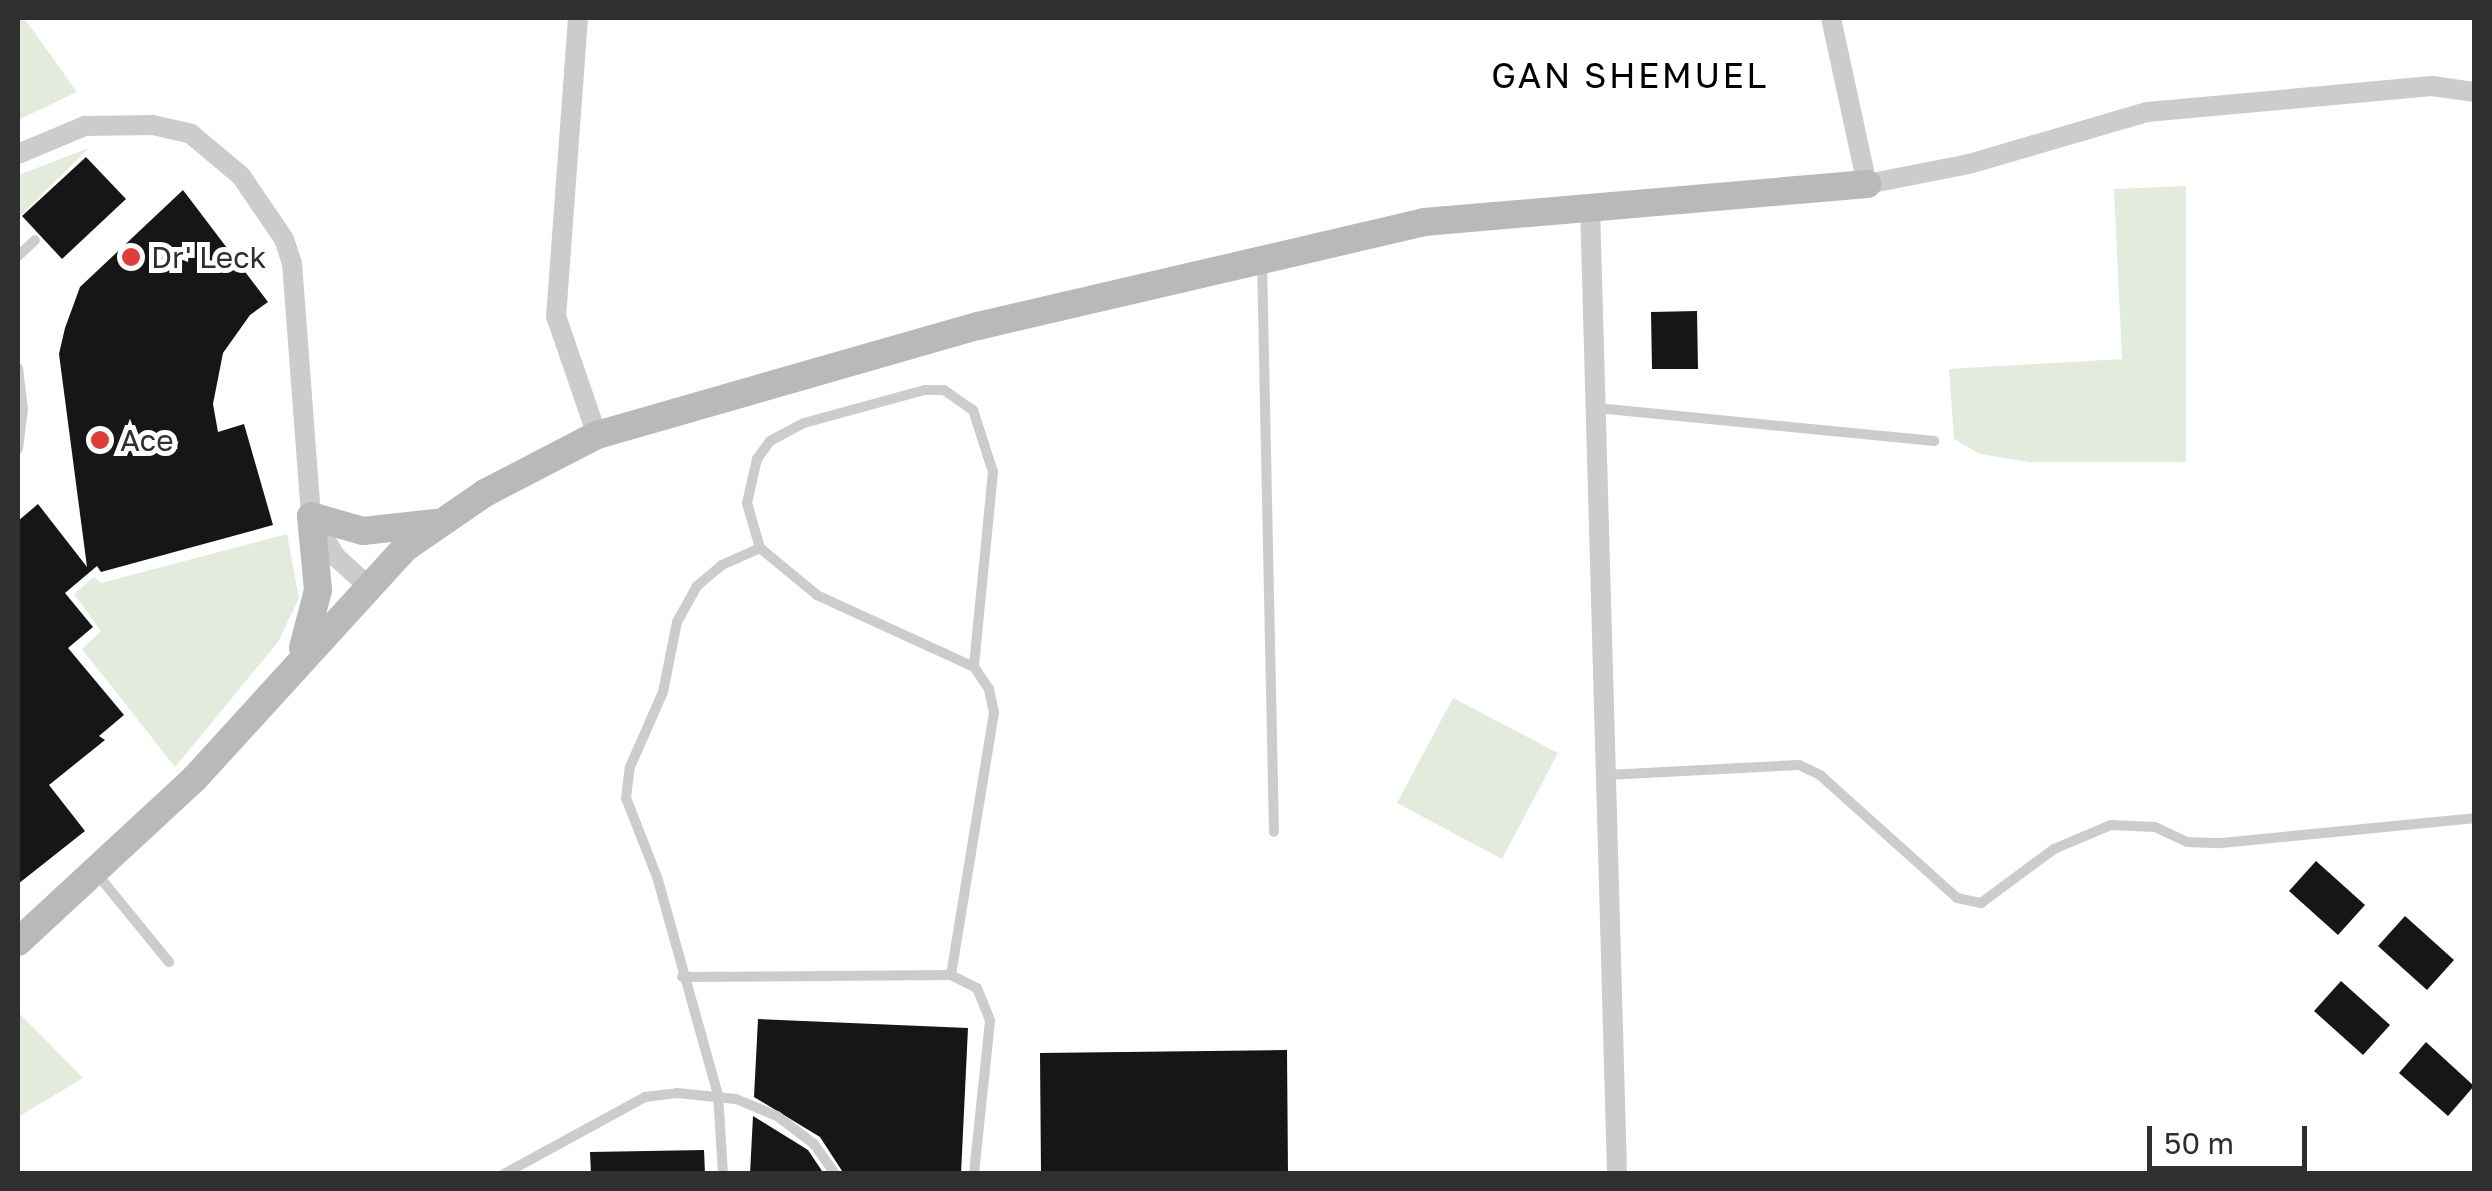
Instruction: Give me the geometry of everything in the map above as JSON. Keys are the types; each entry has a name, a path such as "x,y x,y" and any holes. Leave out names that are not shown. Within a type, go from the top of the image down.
{"street":[{"path":"578,18 556,316 597,436"},
{"path":"1831,18 1867,184"},
{"path":"18,942 194,778 367,585 437,523 597,436 978,326 1262,256 1468,215 1867,184 1969,164 2148,112 2432,86 2474,92"},
{"path":"18,154 86,126 152,124 190,134 241,176 284,238 292,263 318,590 296,664"},
{"path":"1590,206 1617,1174"},
{"path":"311,516 364,531 437,523"},
{"path":"311,516 336,557 367,585"}],"lane":[{"path":"18,256 35,240"},
{"path":"1262,256 1274,832"},
{"path":"18,368 23,410 18,449"},
{"path":"951,975 994,712 974,667 993,472 986,436 960,399 925,390 804,424 770,441 757,459 747,502 760,548 817,595 974,667"},
{"path":"1598,408 1934,441"},
{"path":"723,1174 718,1095 682,977 657,876 626,798 630,768 663,692 677,622 697,586 722,565 760,548"},
{"path":"1607,775 1799,765 1820,776 1958,898 1980,904 2054,849 2112,825 2155,827 2187,842 2221,843 2474,818"},
{"path":"94,870 169,962"},
{"path":"682,977 951,975 978,988 990,1021 974,1174"},
{"path":"504,1174 645,1097 718,1095 787,1123 814,1144 835,1174"}],"shaded area":[{"path":"18,18 24,18 77,92 18,120"},
{"path":"89,148 18,218 19,175"},
{"path":"2186,186 2186,462 2030,462 1980,454 1954,439 1949,369 2122,359 2114,189"},
{"path":"287,534 299,598 278,642 175,767 82,649 101,631 74,594 94,577 101,583"},
{"path":"1453,698 1558,753 1502,859 1397,803"},
{"path":"18,1012 83,1078 18,1117"}],"building":[{"path":"86,157 126,199 62,259 22,216"},
{"path":"183,190 268,302 250,315 223,353 213,404 218,432 244,424 273,525 101,572 97,566 65,593 93,627 68,648 124,715 99,736 105,740 49,785 85,831 18,884 18,521 38,504 87,567 59,354 65,328 80,287"},
{"path":"1697,311 1698,369 1652,369 1651,312"},
{"path":"2316,861 2365,905 2338,935 2289,891"},
{"path":"2405,916 2454,960 2427,990 2378,946"},
{"path":"2341,981 2390,1025 2363,1055 2314,1011"},
{"path":"758,1019 968,1028 961,1174 844,1174 820,1137 754,1097"},
{"path":"2426,1042 2474,1086 2448,1116 2399,1073"},
{"path":"1287,1050 1288,1174 1041,1174 1040,1053"},
{"path":"753,1116 808,1150 824,1174 750,1174"},
{"path":"704,1150 705,1174 591,1174 590,1152"}],"place":[{"name":"Dr' Leck","path":"131,257"},
{"name":"Ace","path":"100,440"}],"district":[{"name":"GAN SHEMUEL","path":"1630,75"}]}
